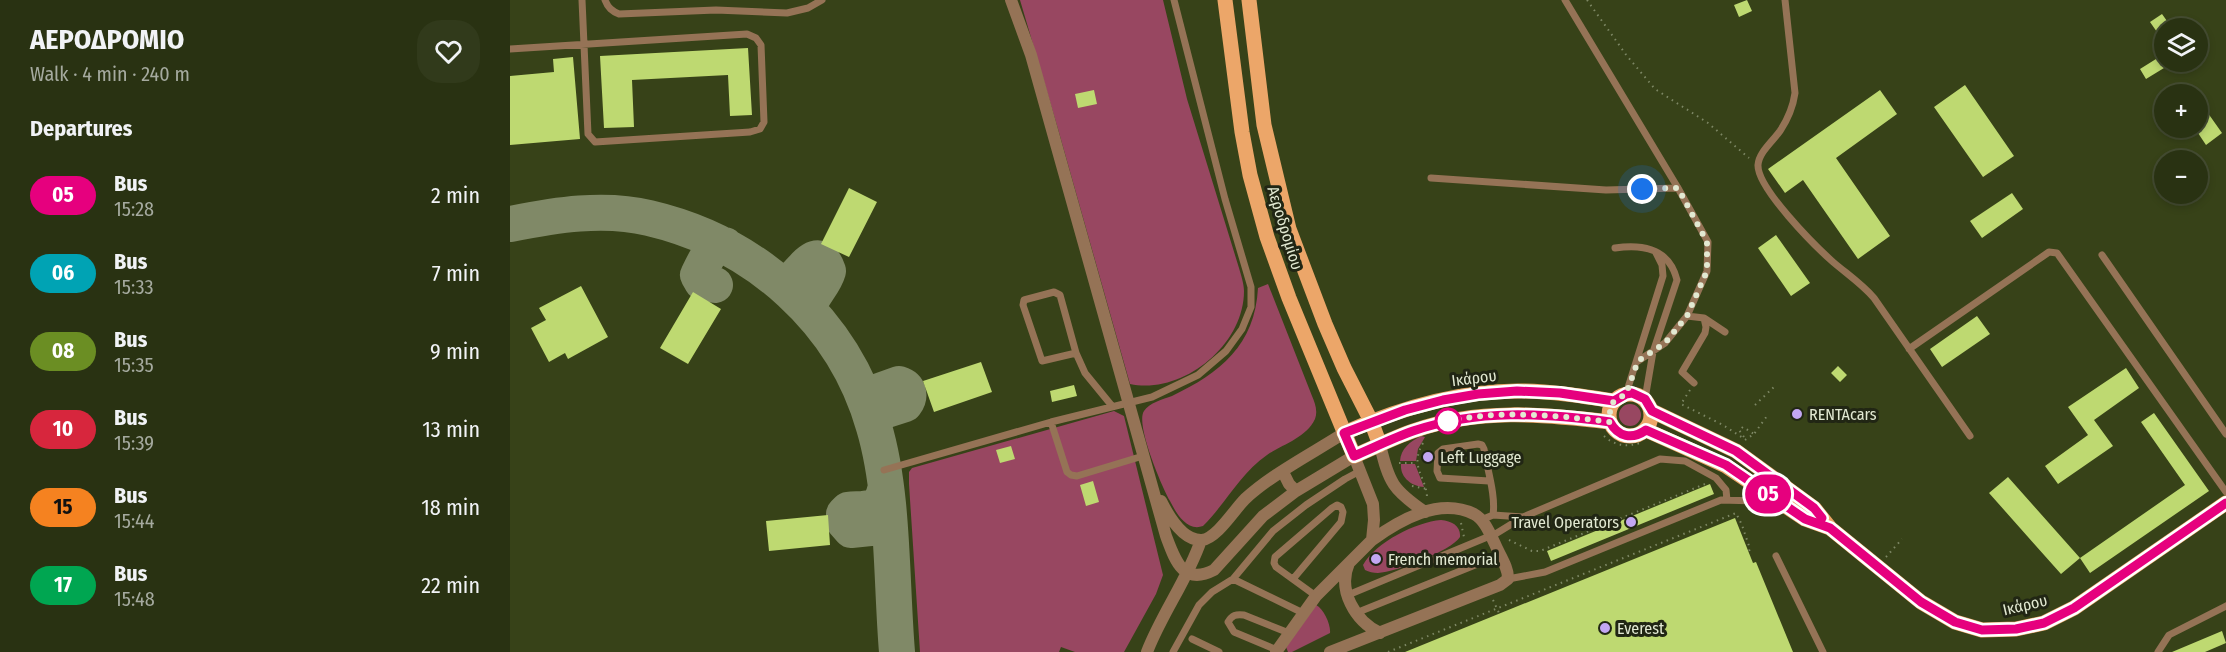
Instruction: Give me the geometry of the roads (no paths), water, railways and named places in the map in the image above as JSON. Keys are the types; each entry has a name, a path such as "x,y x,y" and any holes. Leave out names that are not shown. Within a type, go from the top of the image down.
{"main road":[{"name":"Αεροδρομίου","path":"1225,0 1242,132 1250,175 1267,237 1289,298 1354,456"},
{"name":"Αεροδρομίου","path":"1248,0 1264,125 1289,229 1308,283 1380,445"},
{"name":"Ικάρου","path":"1344,433 1405,410 1443,400 1487,393 1517,391 1620,397"},
{"path":"1354,456 1413,431 1449,421 1481,416 1536,414 1605,426 1626,436 1645,436 1652,418 1648,405 1632,393 1620,397 1610,407 1605,426"},
{"name":"Ικάρου","path":"1648,405 1736,451 1814,508 1830,528 1921,602 1955,622 1982,630 2016,629 2044,623 2074,608 2226,503"},
{"name":"Ικάρου","path":"1645,436 1726,465 1805,519 1830,528"}],"street":[{"path":"1011,0 1035,66 1143,456 1177,563 1187,572 1196,575 1214,570 1263,516 1296,491 1354,456 1372,504 1374,519 1372,540"},
{"path":"1147,652 1158,625 1187,572 1201,540 1215,534 1246,498 1344,433"},
{"path":"1380,445 1385,467 1394,487 1401,495 1425,512"},
{"path":"1283,472 1289,484 1296,491"},
{"path":"1151,481 1165,509 1180,529 1201,540"},
{"path":"1276,651 1316,596 1372,540 1391,527 1439,508 1487,517 1491,536 1508,574 1508,579 1500,585 1330,652"},
{"path":"1350,562 1344,584 1348,595 1356,613 1366,625 1380,633"}],"lane":[{"path":"510,49 583,44 747,34 756,38 761,45 764,122 760,129 750,132 595,142 588,134 583,44 582,0"},
{"path":"605,0 607,6 619,14 716,10 787,13 798,12 822,0"},
{"path":"884,470 1051,422 1152,397 1177,386 1209,367 1238,336 1251,307 1249,276 1225,199 1174,0"},
{"path":"1565,0 1678,188 1707,242 1709,254 1707,271 1687,316 1665,343 1638,361"},
{"path":"1785,0 1794,101 1785,123 1762,155 1758,166 1760,179 1770,194 1822,252 1868,292 1970,436"},
{"path":"1431,178 1606,190 1678,188"},
{"path":"1615,248 1634,245 1655,251 1675,270 1677,280 1653,352 1648,405"},
{"path":"1620,397 1638,361 1663,276 1662,265 1655,251"},
{"path":"1909,349 2049,252 2057,253 2226,492"},
{"path":"2102,255 2226,434"},
{"path":"1076,353 1042,362 1023,305 1024,300 1058,292 1076,353 1085,373 1112,406"},
{"path":"1687,316 1704,318 1725,332"},
{"path":"1694,383 1682,372 1705,333 1704,318"},
{"path":"1051,422 1071,476 1143,456"},
{"path":"1489,481 1440,478 1437,471 1438,453 1443,449 1482,445 1489,481 1487,517 1523,517"},
{"path":"1348,595 1491,536 1523,517 1660,459 1685,461 1716,478 1726,490 1727,500"},
{"path":"1173,652 1198,605 1212,592 1233,579 1273,531 1306,505 1360,471"},
{"path":"1508,579 1545,572 1721,500 1756,501 1766,493"},
{"path":"1293,579 1341,522 1343,512 1341,507 1332,508 1275,557 1276,567 1316,596"},
{"path":"1356,613 1500,555"},
{"path":"1776,556 1823,652"},
{"path":"1233,579 1303,613"},
{"path":"2158,652 2169,635 2226,606"},
{"path":"1276,651 1234,632 1228,622 1231,617 1236,614 1244,615 1289,633"},
{"path":"1192,639 1219,652"}],"place":[{"name":"RENTAcars","path":"1797,414"},
{"name":"Left Luggage","path":"1428,457"},
{"name":"Travel Operators","path":"1631,522"},
{"name":"French memorial","path":"1376,559"},
{"name":"Everest","path":"1605,628"}]}
